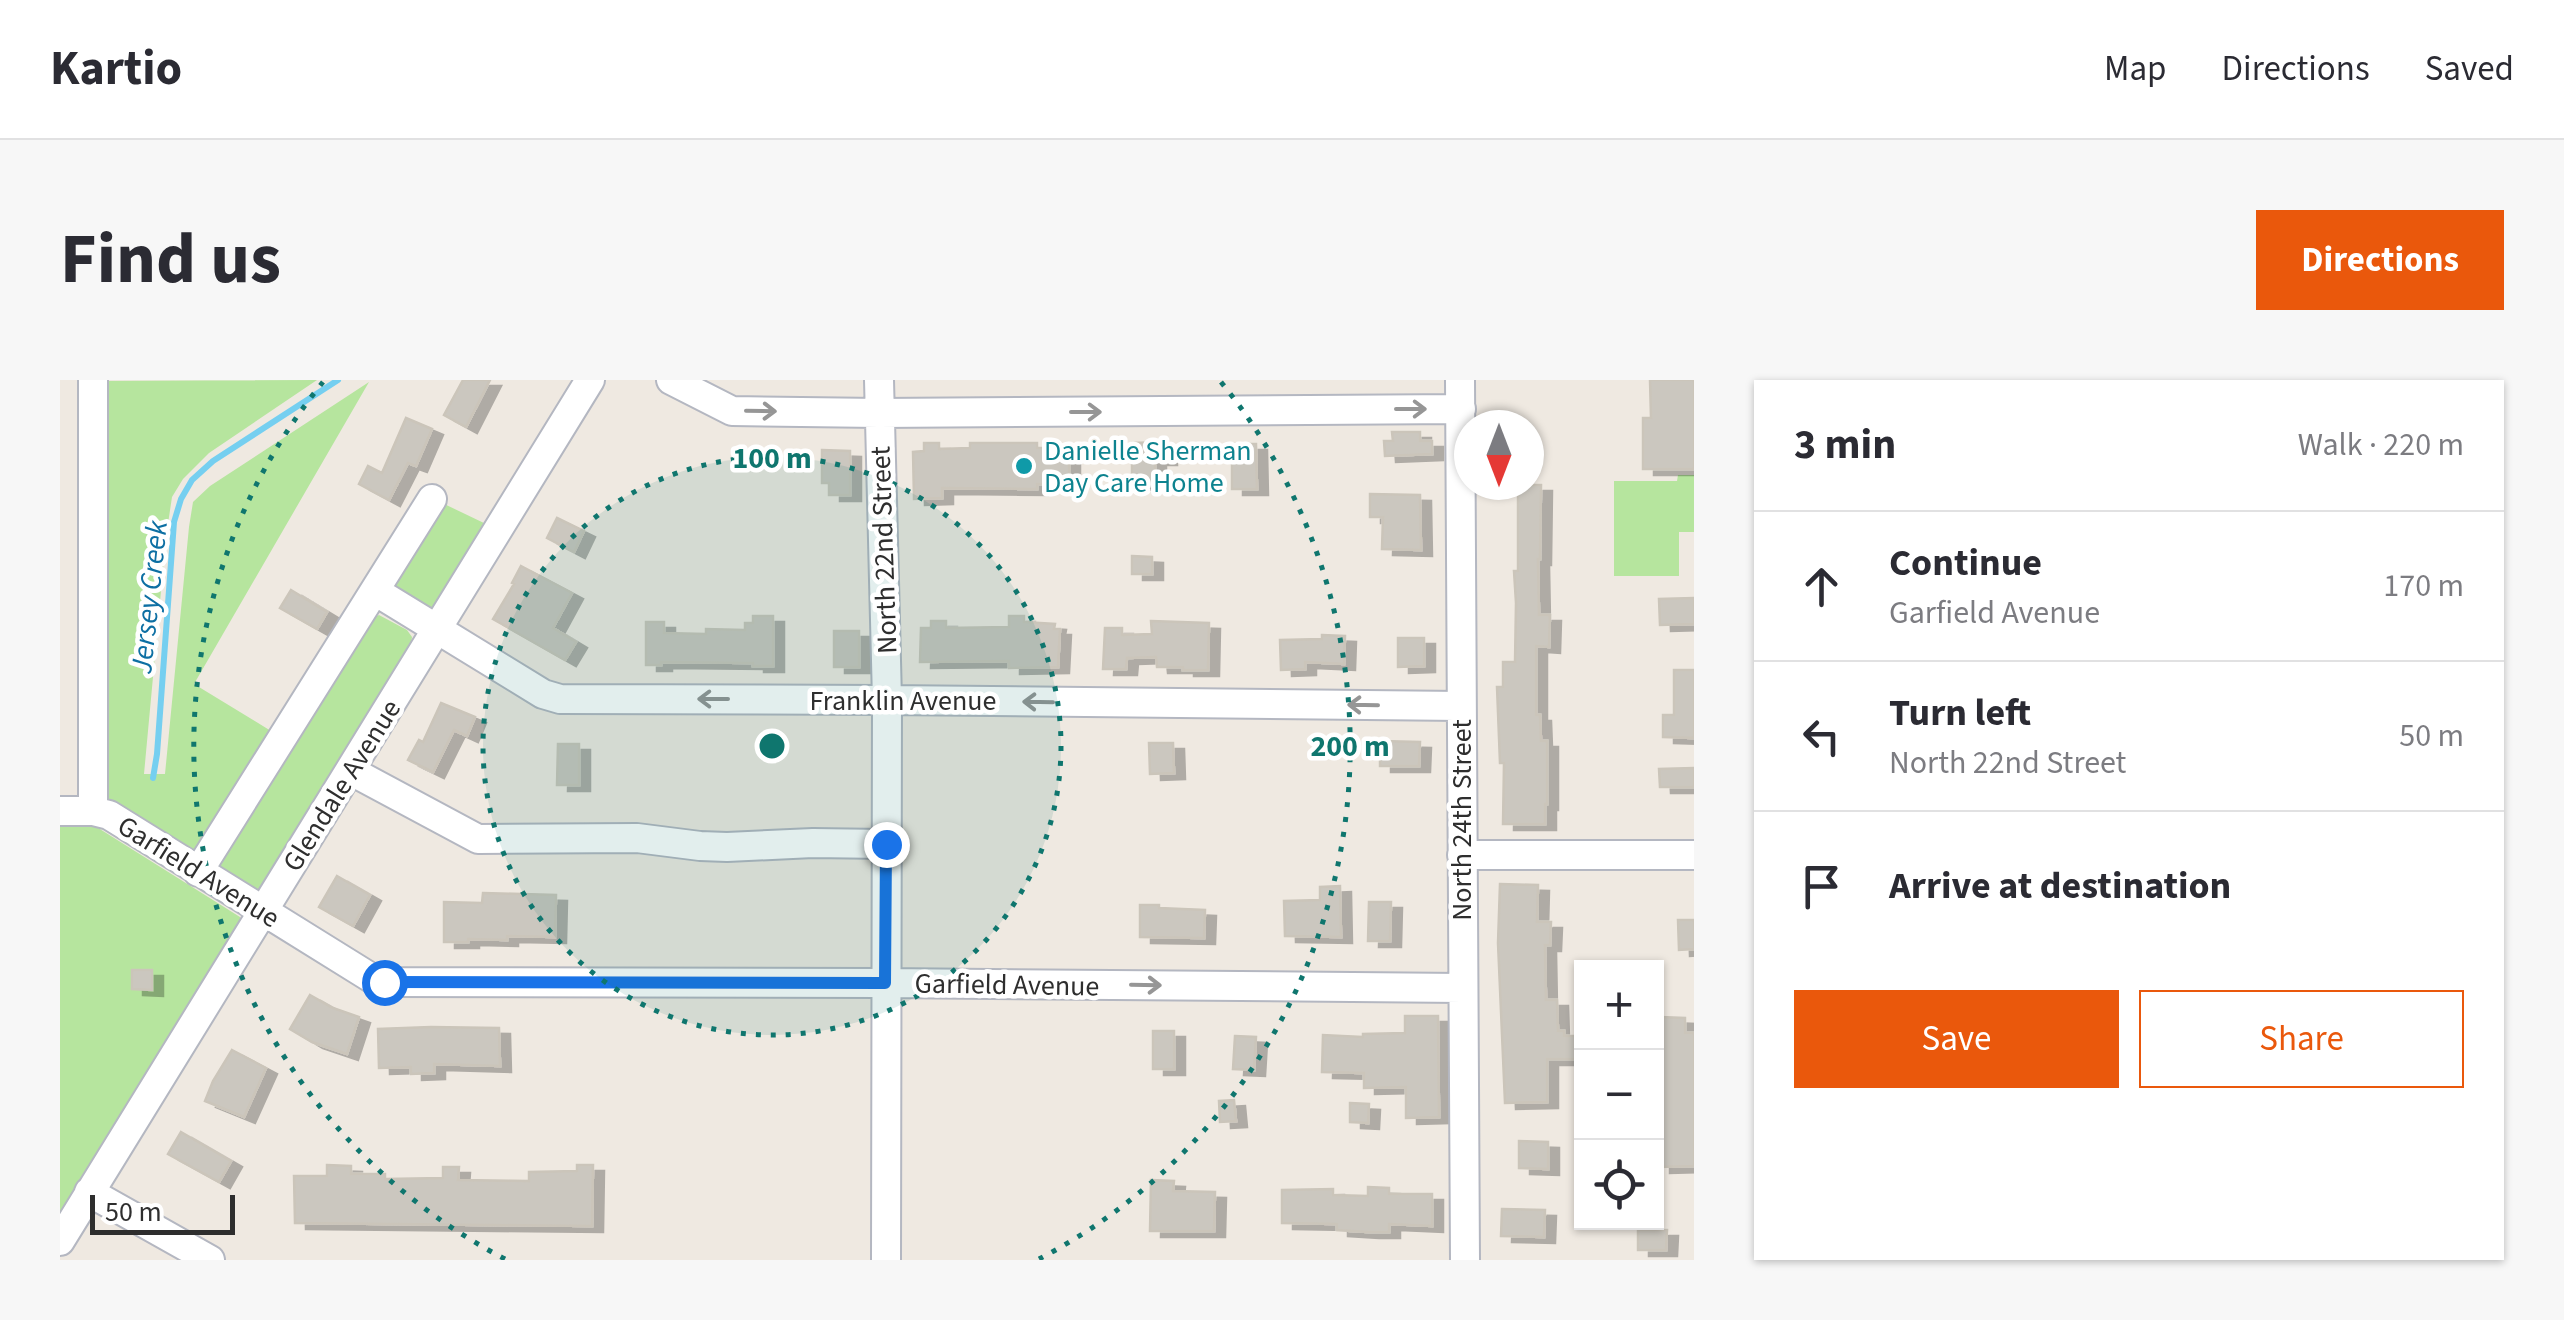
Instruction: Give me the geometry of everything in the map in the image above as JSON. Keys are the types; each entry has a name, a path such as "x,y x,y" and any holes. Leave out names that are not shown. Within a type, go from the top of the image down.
{"street":[{"path":"93,811 94,380"},
{"name":"Glendale Avenue","path":"60,1241 590,380"},
{"path":"671,380 732,411 1461,409"},
{"name":"North 22nd Street","path":"879,380 888,700 886,1260"},
{"name":"North 24th Street","path":"1460,380 1465,1260"},
{"path":"198,872 432,499"},
{"name":"Franklin Avenue","path":"375,591 543,694 560,699 1461,706"},
{"path":"351,771 478,839 638,838 727,847 886,844"},
{"name":"Garfield Avenue","path":"60,811 110,815 373,979 384,982 1462,988"},
{"path":"1462,855 1694,855"},
{"path":"90,1192 210,1260"}],"green space":[{"path":"317,380 209,453 183,479 172,497 144,774 165,774 193,502 210,486 369,382 194,684 271,731 198,853 189,854 107,806 103,381"},
{"path":"1678,475 1694,475 1694,532 1679,532 1679,576 1614,576 1614,481 1677,481"},
{"path":"438,501 486,524 433,608 424,611 396,594 392,584"},
{"path":"379,615 407,630 412,637 410,651 261,891 252,893 221,871 220,860 369,620"},
{"path":"60,824 95,826 240,917 240,925 60,1218"}],"building":[{"path":"463,380 490,380 466,427 444,415"},
{"path":"1650,380 1694,380 1694,469 1643,469 1643,418 1651,418"},
{"path":"406,418 432,429 416,466 408,463 389,500 359,484 368,466 382,473"},
{"path":"1392,432 1420,432 1420,441 1432,441 1432,454 1385,456 1384,441 1393,441"},
{"path":"1165,442 1166,459 1155,459 1155,483 1132,484 1132,443"},
{"path":"924,443 939,443 939,449 970,448 970,443 1037,443 1037,448 1069,448 1069,475 1065,475 1065,484 1037,484 1037,489 942,488 942,498 914,499 913,452 924,451"},
{"path":"1232,444 1256,444 1257,489 1232,489"},
{"path":"822,450 850,451 850,495 829,495 829,483 822,483"},
{"path":"1370,494 1420,495 1421,550 1382,549 1383,517 1370,517"},
{"path":"1518,500 1541,500 1539,615 1550,615 1549,647 1536,646 1536,715 1540,715 1541,741 1547,741 1545,824 1503,824 1504,763 1500,763 1497,687 1503,687 1503,662 1515,662 1514,571 1518,571"},
{"path":"557,518 584,531 574,552 547,538"},
{"path":"1132,556 1152,557 1152,574 1132,574"},
{"path":"521,566 572,593 553,628 576,642 565,660 493,619"},
{"path":"291,590 327,612 317,629 280,608"},
{"path":"1694,598 1694,624 1660,625 1659,599"},
{"path":"753,616 773,616 773,666 661,662 646,665 646,622 664,622 664,633 706,634 706,629 745,630 745,623 753,623"},
{"path":"1009,616 1024,616 1024,622 1055,624 1054,629 1060,629 1058,667 1009,668 1009,661 920,662 921,628 931,628 931,621 946,621 946,628 1009,627"},
{"path":"1151,621 1209,623 1208,670 1157,667 1156,657 1127,658 1126,669 1103,669 1105,628 1122,628 1122,635 1152,634"},
{"path":"834,631 859,631 859,667 834,667"},
{"path":"1322,635 1345,636 1344,664 1305,662 1305,669 1281,670 1280,640 1322,639"},
{"path":"1398,638 1424,638 1424,666 1398,667"},
{"path":"1674,670 1694,670 1694,738 1663,737 1663,715 1674,715"},
{"path":"441,703 475,717 467,736 454,730 433,772 408,760 419,740 423,742"},
{"path":"1380,741 1420,742 1419,766 1380,766"},
{"path":"1149,743 1173,743 1174,773 1150,774"},
{"path":"558,744 579,744 579,785 557,785"},
{"path":"1694,768 1694,787 1660,787 1659,769"},
{"path":"337,876 370,895 353,926 319,907"},
{"path":"1500,884 1538,885 1537,922 1551,922 1550,945 1545,945 1546,1000 1557,1000 1558,1031 1574,1036 1574,1059 1547,1059 1547,1102 1505,1103 1498,943"},
{"path":"1340,886 1341,937 1285,936 1284,901 1320,900 1320,887"},
{"path":"483,893 556,895 555,937 507,936 507,940 444,942 444,902 482,903"},
{"path":"1369,902 1391,902 1390,941 1368,941"},
{"path":"1140,905 1205,910 1204,938 1140,937"},
{"path":"1678,920 1694,920 1694,949 1679,950"},
{"path":"132,970 152,970 152,990 132,989"},
{"path":"310,995 359,1017 347,1054 312,1042 290,1029"},
{"path":"1405,1016 1438,1016 1439,1117 1406,1118 1406,1087 1364,1088 1364,1073 1322,1072 1323,1035 1405,1033"},
{"path":"1664,1017 1685,1018 1685,1033 1694,1033 1694,1166 1664,1167"},
{"path":"499,1028 500,1066 434,1064 434,1073 411,1074 411,1067 379,1068 378,1029"},
{"path":"1153,1031 1174,1031 1174,1069 1153,1069"},
{"path":"1235,1036 1256,1037 1254,1070 1233,1069"},
{"path":"232,1050 266,1068 244,1117 205,1101"},
{"path":"1234,1100 1236,1121 1220,1122 1219,1101"},
{"path":"1350,1103 1369,1104 1368,1123 1350,1122"},
{"path":"181,1132 231,1161 219,1182 168,1154"},
{"path":"1519,1141 1548,1142 1548,1169 1519,1168"},
{"path":"327,1165 351,1166 351,1174 385,1174 385,1179 443,1178 443,1167 459,1167 458,1180 529,1181 529,1172 577,1171 577,1165 593,1165 592,1226 295,1223 294,1176 327,1176"},
{"path":"1151,1180 1174,1181 1173,1191 1215,1192 1214,1231 1150,1231"},
{"path":"1368,1187 1389,1188 1389,1194 1432,1194 1432,1226 1389,1224 1389,1232 1368,1232 1337,1230 1337,1224 1282,1223 1282,1190 1333,1189 1333,1195 1368,1196"},
{"path":"1502,1209 1545,1210 1544,1237 1501,1236"},
{"path":"1638,1230 1667,1230 1666,1250 1638,1250"}],"waterway":[{"name":"Jersey Creek","path":"153,778 174,522 181,499 192,480 213,461 338,380"}],"place":[{"name":"Danielle Sherman Day Care Home","path":"1024,466"}],"route":[{"path":"384,982 885,983 886,844"}]}
